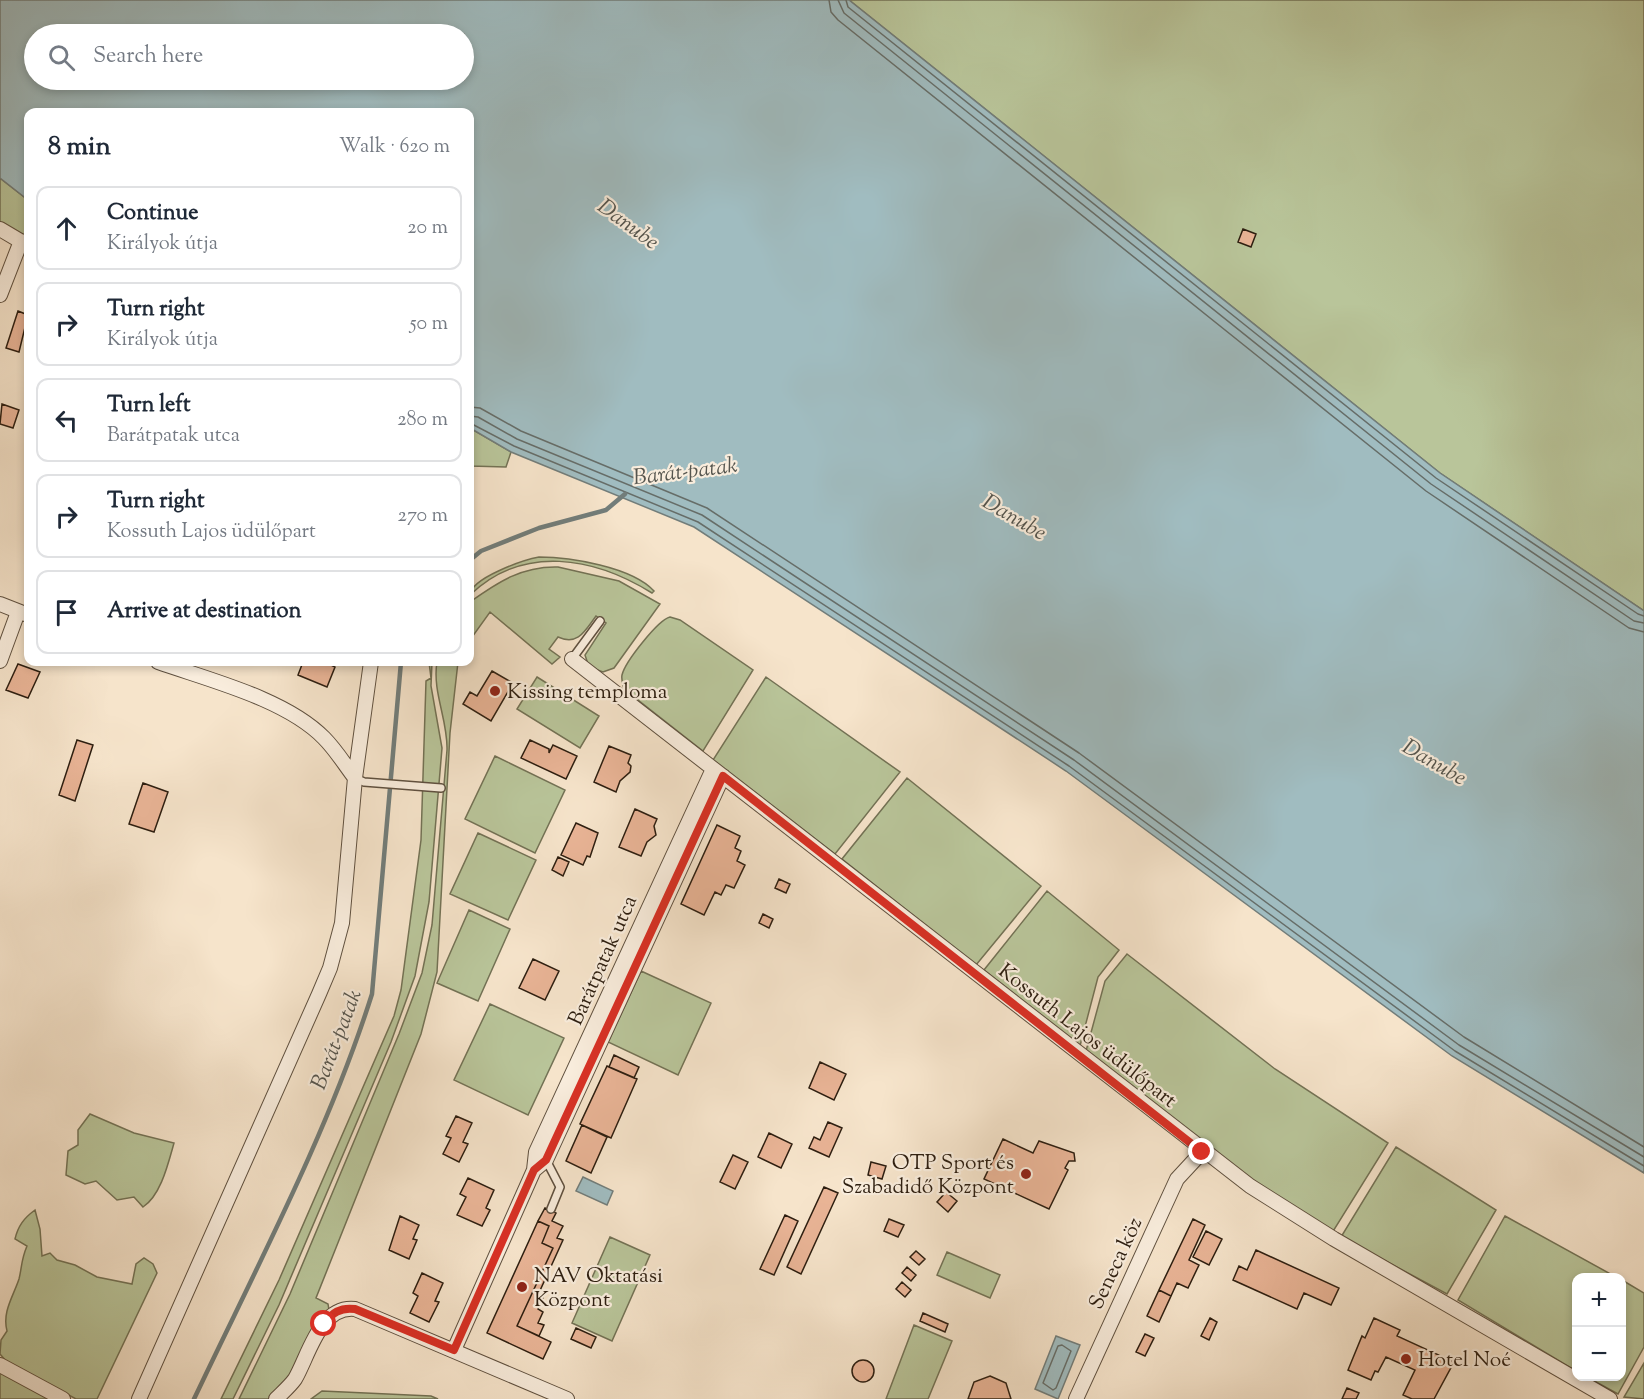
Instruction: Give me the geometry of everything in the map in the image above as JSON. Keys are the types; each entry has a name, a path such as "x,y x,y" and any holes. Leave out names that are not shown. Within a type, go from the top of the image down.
{"street":[{"path":"0,229 24,242"},
{"path":"0,295 24,245"},
{"path":"0,604 23,613 0,661"},
{"name":"Kossuth Lajos üdülőpart","path":"572,659 1202,1152 1250,1186 1334,1239 1610,1399"},
{"path":"169,666 255,698 295,717 324,738 355,778"},
{"path":"139,1399 330,968 342,923 355,778 370,666"},
{"name":"Barátpatak utca","path":"534,1170 546,1160 718,772"},
{"name":"Barátpatak utca","path":"454,1350 534,1170 536,1152 674,869"},
{"name":"Seneca köz","path":"1076,1399 1178,1179 1202,1152"},
{"path":"276,1399 294,1381 324,1324 331,1315 344,1308 355,1309 567,1399"},
{"path":"0,1365 63,1399"}],"lane":[{"path":"572,659 600,621"},
{"path":"355,778 364,782 441,788"},
{"path":"546,1160 560,1187 551,1209"}],"green space":[{"path":"849,0 1644,0 1644,611 1440,473"},
{"path":"0,178 24,197 24,244 0,229"},
{"path":"474,430 511,452 506,467 474,466"},
{"path":"539,557 583,561 631,576 654,591 652,593 607,571 583,564 559,561 536,562 513,568 491,579 474,592 474,588 479,582 488,576"},
{"path":"558,567 619,581 660,604 614,668 603,672 589,667 585,655 606,623 596,616 580,636 571,640 558,637 549,649 560,657 552,664 490,612 474,634 474,599 490,588 522,572"},
{"path":"670,617 680,620 753,670 703,751 624,689 622,675 624,669 650,633"},
{"path":"430,666 432,666 431,686 442,748 429,902 415,976 391,1042 279,1305 233,1399 221,1399 279,1280 394,1016 401,990 421,840 426,681 431,678"},
{"path":"437,666 458,666 450,733 437,972 421,1034 316,1298 328,1304 329,1310 294,1374 272,1399 239,1399 290,1294 399,1034 422,973 432,925 447,750"},
{"path":"537,677 599,716 580,748 517,709"},
{"path":"766,677 900,772 835,854 713,760"},
{"path":"495,756 565,790 535,853 465,819"},
{"path":"907,778 1041,886 976,965 842,859"},
{"path":"478,833 536,860 508,920 450,894"},
{"path":"1047,891 1119,950 1098,977 1080,1046 984,970"},
{"path":"469,910 510,929 478,1001 437,983"},
{"path":"1127,954 1275,1069 1388,1143 1332,1233 1259,1186 1086,1051 1105,981"},
{"path":"641,971 711,1003 678,1075 608,1042"},
{"path":"490,1004 564,1038 528,1115 454,1080"},
{"path":"90,1114 134,1133 174,1143 159,1187 155,1195 143,1207 134,1197 117,1200 96,1181 85,1184 66,1175 68,1151 78,1145 78,1130"},
{"path":"1396,1147 1496,1210 1447,1294 1341,1237"},
{"path":"35,1210 40,1229 42,1256 50,1253 57,1260 75,1265 97,1277 132,1284 136,1264 144,1258 153,1264 157,1273 97,1399 76,1399 6,1361 0,1354 1,1340 7,1331 7,1311 19,1279 27,1246 15,1239 22,1223"},
{"path":"1505,1216 1609,1273 1572,1273 1572,1369 1458,1300"},
{"path":"610,1237 650,1255 612,1341 572,1323"},
{"path":"947,1252 1000,1275 990,1298 937,1275"},
{"path":"1626,1282 1644,1293 1644,1347 1626,1380"},
{"path":"914,1325 952,1341 928,1399 886,1399"},
{"path":"1644,1363 1644,1399 1624,1397"},
{"path":"0,1368 58,1399 0,1399"},
{"path":"1594,1381 1625,1381 1618,1394"},
{"path":"322,1391 431,1396 438,1399 311,1399"}],"water":[{"name":"Danube","path":"0,0 849,0 1440,473 1644,611 1644,1173 1452,1056 1066,771 694,527 511,452 474,430 474,108 24,108 24,197 0,178"},
{"path":"583,1177 613,1191 607,1205 576,1191"},
{"path":"1056,1336 1080,1345 1058,1399 1035,1389"}],"building":[{"path":"1243,229 1256,234 1251,247 1238,242"},
{"path":"18,311 24,313 24,331 19,352 6,348"},
{"path":"2,404 19,410 13,428 0,424"},
{"path":"18,664 40,672 28,698 6,690"},
{"path":"301,666 335,667 327,687 298,675"},
{"path":"492,671 513,683 491,721 463,704 470,692 477,696"},
{"path":"77,740 93,745 75,801 59,795"},
{"path":"530,740 549,749 549,753 553,745 577,756 566,779 521,758"},
{"path":"609,746 631,755 628,763 631,766 630,772 620,781 616,792 594,782"},
{"path":"143,783 168,792 154,832 129,824"},
{"path":"635,809 657,819 654,826 656,835 647,842 641,856 619,847"},
{"path":"576,823 598,833 590,857 587,856 583,865 561,855"},
{"path":"717,825 740,836 735,848 741,851 737,861 745,865 734,888 726,885 721,895 715,892 704,915 681,904"},
{"path":"558,857 569,862 563,876 552,870"},
{"path":"779,879 790,884 786,893 775,888"},
{"path":"763,914 773,919 769,928 759,923"},
{"path":"533,959 559,971 545,1000 519,988"},
{"path":"614,1055 639,1067 634,1078 609,1067"},
{"path":"820,1062 846,1074 834,1100 809,1088"},
{"path":"607,1066 637,1079 611,1138 580,1124"},
{"path":"456,1116 472,1123 463,1142 468,1144 459,1162 443,1154 451,1138 446,1136"},
{"path":"828,1122 842,1128 829,1157 809,1148 814,1137 820,1140"},
{"path":"582,1125 607,1137 591,1173 566,1161"},
{"path":"769,1133 792,1144 781,1168 758,1157"},
{"name":"OTP Sport és Szabadidő Központ","path":"1003,1139 1033,1153 1039,1141 1074,1153 1075,1161 1069,1161 1065,1168 1068,1170 1049,1209 984,1179"},
{"path":"733,1155 748,1162 735,1189 720,1182"},
{"path":"871,1162 886,1166 882,1179 868,1175"},
{"path":"468,1178 494,1190 486,1208 490,1210 482,1226 457,1215 466,1197 460,1194"},
{"path":"824,1187 838,1193 801,1274 787,1267"},
{"path":"946,1192 957,1201 948,1212 937,1202"},
{"path":"545,1208 556,1213 552,1221 563,1226 557,1238 563,1240 538,1295 543,1298 538,1309 543,1312 538,1323 544,1325 539,1336 517,1326 553,1248 542,1243 549,1226 538,1221"},
{"path":"785,1215 798,1221 774,1275 760,1269"},
{"path":"400,1216 419,1225 413,1239 417,1240 409,1259 389,1250"},
{"path":"889,1219 904,1225 898,1237 884,1231"},
{"path":"1193,1219 1205,1225 1189,1260 1199,1265 1188,1288 1177,1283 1171,1296 1159,1290"},
{"name":"NAV Oktatási Központ","path":"538,1221 549,1226 542,1243 553,1248 517,1326 551,1342 543,1359 487,1333"},
{"path":"1206,1231 1222,1239 1209,1265 1193,1257"},
{"path":"1256,1250 1339,1288 1331,1305 1304,1293 1297,1309 1233,1280 1239,1266 1247,1270"},
{"path":"916,1251 925,1259 919,1265 910,1257"},
{"path":"907,1267 916,1275 911,1281 902,1273"},
{"path":"422,1273 443,1283 435,1301 439,1302 429,1322 410,1313 418,1296 413,1293"},
{"path":"902,1282 911,1290 905,1297 896,1289"},
{"path":"1159,1290 1171,1296 1159,1322 1147,1316"},
{"path":"923,1313 948,1324 945,1332 920,1321"},
{"path":"1210,1318 1217,1322 1209,1340 1201,1336"},
{"path":"1374,1318 1400,1330 1397,1336 1454,1362 1434,1399 1412,1399 1403,1395 1415,1370 1386,1357 1371,1380 1348,1370 1362,1336 1365,1338"},
{"path":"576,1328 596,1337 591,1348 571,1339"},
{"path":"1145,1334 1154,1338 1145,1356 1136,1352"},
{"path":"859,1360 867,1360 874,1367 874,1375 867,1382 859,1382 852,1375 852,1367"},
{"path":"990,1376 1006,1383 1011,1399 968,1399 974,1382"},
{"path":"1347,1388 1359,1393 1356,1399 1342,1399"}],"waterway":[{"name":"Barát-patak","path":"474,557 481,551 539,528 606,510 625,494"},
{"name":"Barát-patak","path":"194,1399 313,1149 372,994 401,666"}],"place":[{"name":"Kissing temploma","path":"495,691"},
{"name":"OTP Sport és Szabadidő Központ","path":"1026,1174"},
{"name":"NAV Oktatási Központ","path":"522,1287"},
{"name":"Hotel Noé","path":"1406,1359"}],"route":[{"path":"324,1324 331,1315 344,1308 355,1309 454,1350 534,1170 546,1160 723,776 1202,1152"}]}
